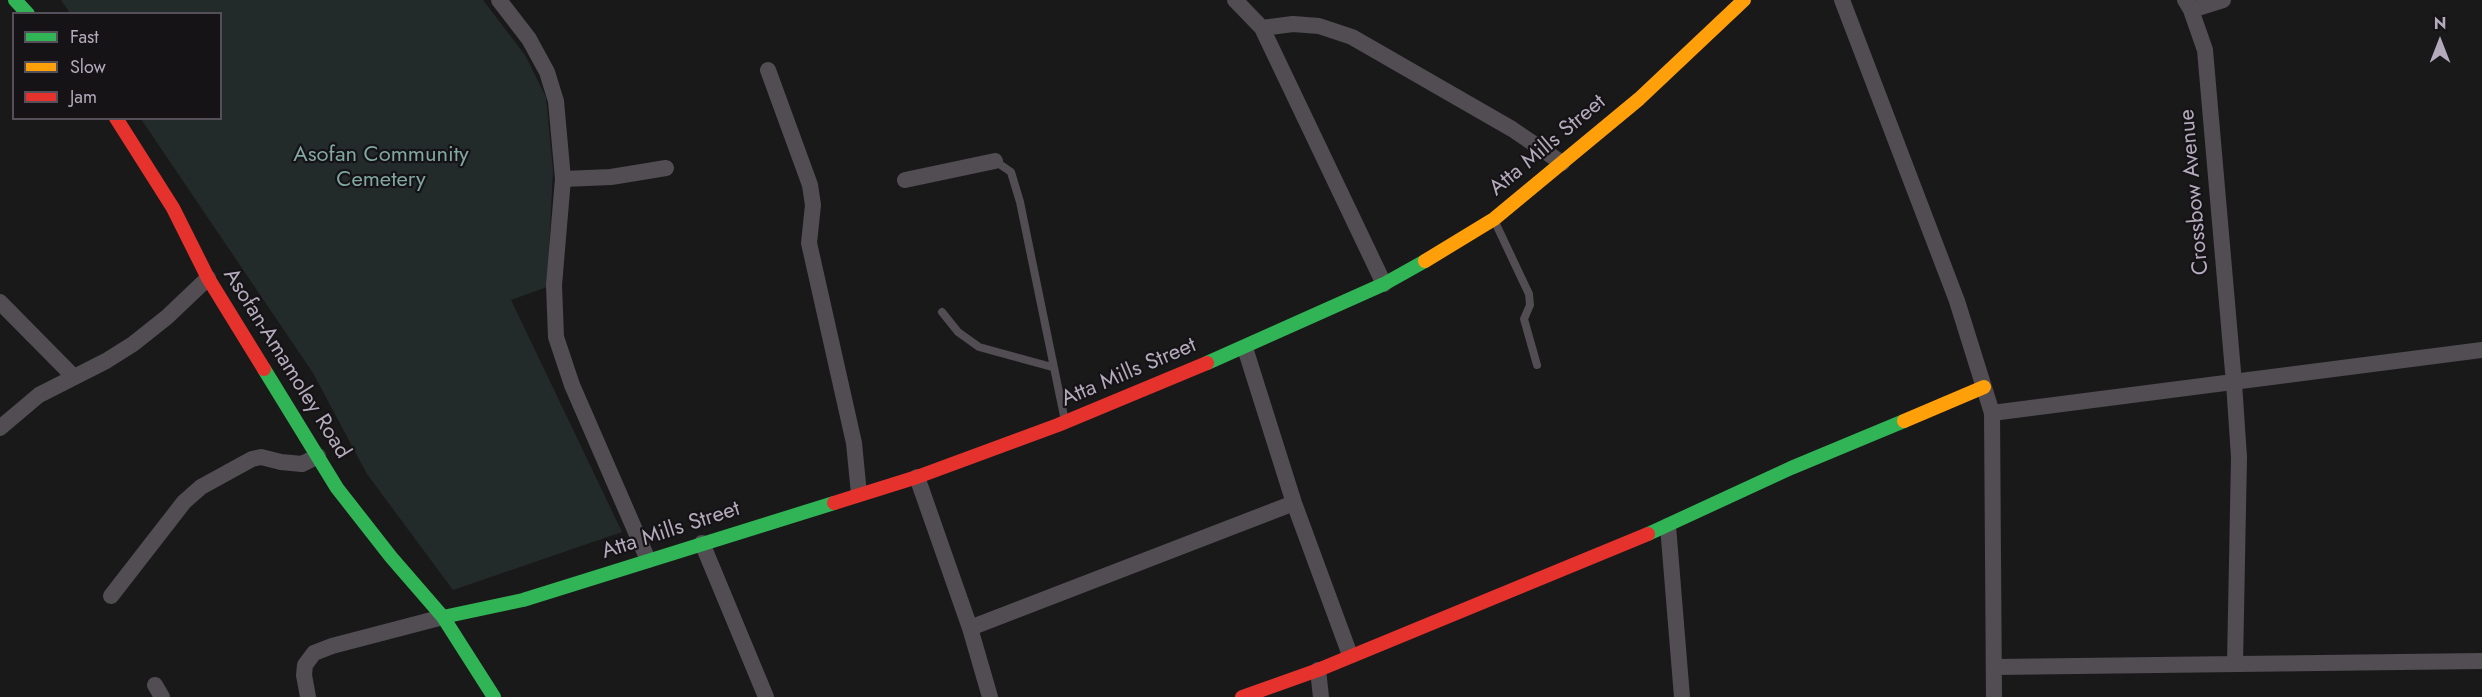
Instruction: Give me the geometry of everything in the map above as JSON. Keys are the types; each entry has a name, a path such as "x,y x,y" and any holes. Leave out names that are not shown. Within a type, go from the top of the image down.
{"street":[{"path":"15,0 26,12"},
{"path":"499,0 529,39 548,72 556,101 563,179 554,285 556,337 572,385 648,560"},
{"path":"1235,0 1262,28 1384,284"},
{"path":"1842,0 1957,301 1992,413 1995,697"},
{"path":"2188,5 2223,0"},
{"name":"Atta Mills Street","path":"443,617 523,600 917,477 1065,422 1245,348 1384,284 1449,248 1494,219 1639,99 1735,2"},
{"name":"Crossbow Avenue","path":"2188,5 2205,50 2234,383 2239,457 2235,664"},
{"path":"1262,28 1293,24 1319,26 1352,37 1512,129 1562,163"},
{"path":"768,70 810,185 813,205 809,243 854,443 859,494"},
{"name":"Asofan-Amamoley Road","path":"117,120 173,208 208,278 337,488 391,557 443,617 494,697"},
{"path":"905,180 996,161"},
{"path":"563,179 611,177 666,168"},
{"path":"0,428 39,395 106,362 133,344 167,317 208,278"},
{"path":"0,302 74,377"},
{"path":"1245,348 1294,503 1350,656"},
{"path":"1992,413 2482,350"},
{"path":"1242,697 1318,670 1668,526 1791,468 1984,387"},
{"path":"111,596 184,502 201,487 252,459 261,457 302,464 318,456"},
{"path":"917,477 970,628 990,697"},
{"path":"970,628 1294,503"},
{"path":"1668,526 1682,697"},
{"path":"702,543 766,697"},
{"path":"308,697 304,675 305,665 314,653 443,617"},
{"path":"1995,667 2482,661"},
{"path":"1318,670 1321,697"}],"lane":[{"path":"996,161 1011,172 1020,202 1065,422"},
{"path":"1494,219 1529,294 1530,305 1524,319 1537,365"},
{"path":"942,312 958,332 979,346 1052,366"}],"green space":[{"name":"Asofan Community Cemetery","path":"61,0 483,0 525,55 546,97 553,171 547,287 511,300 622,532 453,590 367,474 313,373 142,120 222,120 222,12 69,12"}],"traffic: fast":[{"path":"15,0 26,12"},
{"path":"1207,363 1384,284 1425,261"},
{"path":"264,369 337,488 391,557 443,617 494,697"},
{"path":"1648,534 1791,468 1904,421"},
{"path":"443,617 523,600 834,503"}],"traffic: slow":[{"path":"1425,261 1494,219 1639,99 1744,0"},
{"path":"1904,421 1984,387"}],"traffic: jam":[{"path":"117,120 173,208 208,278 264,369"},
{"path":"834,503 917,477 1058,425 1207,363"},
{"path":"1242,697 1318,670 1648,534"}]}
